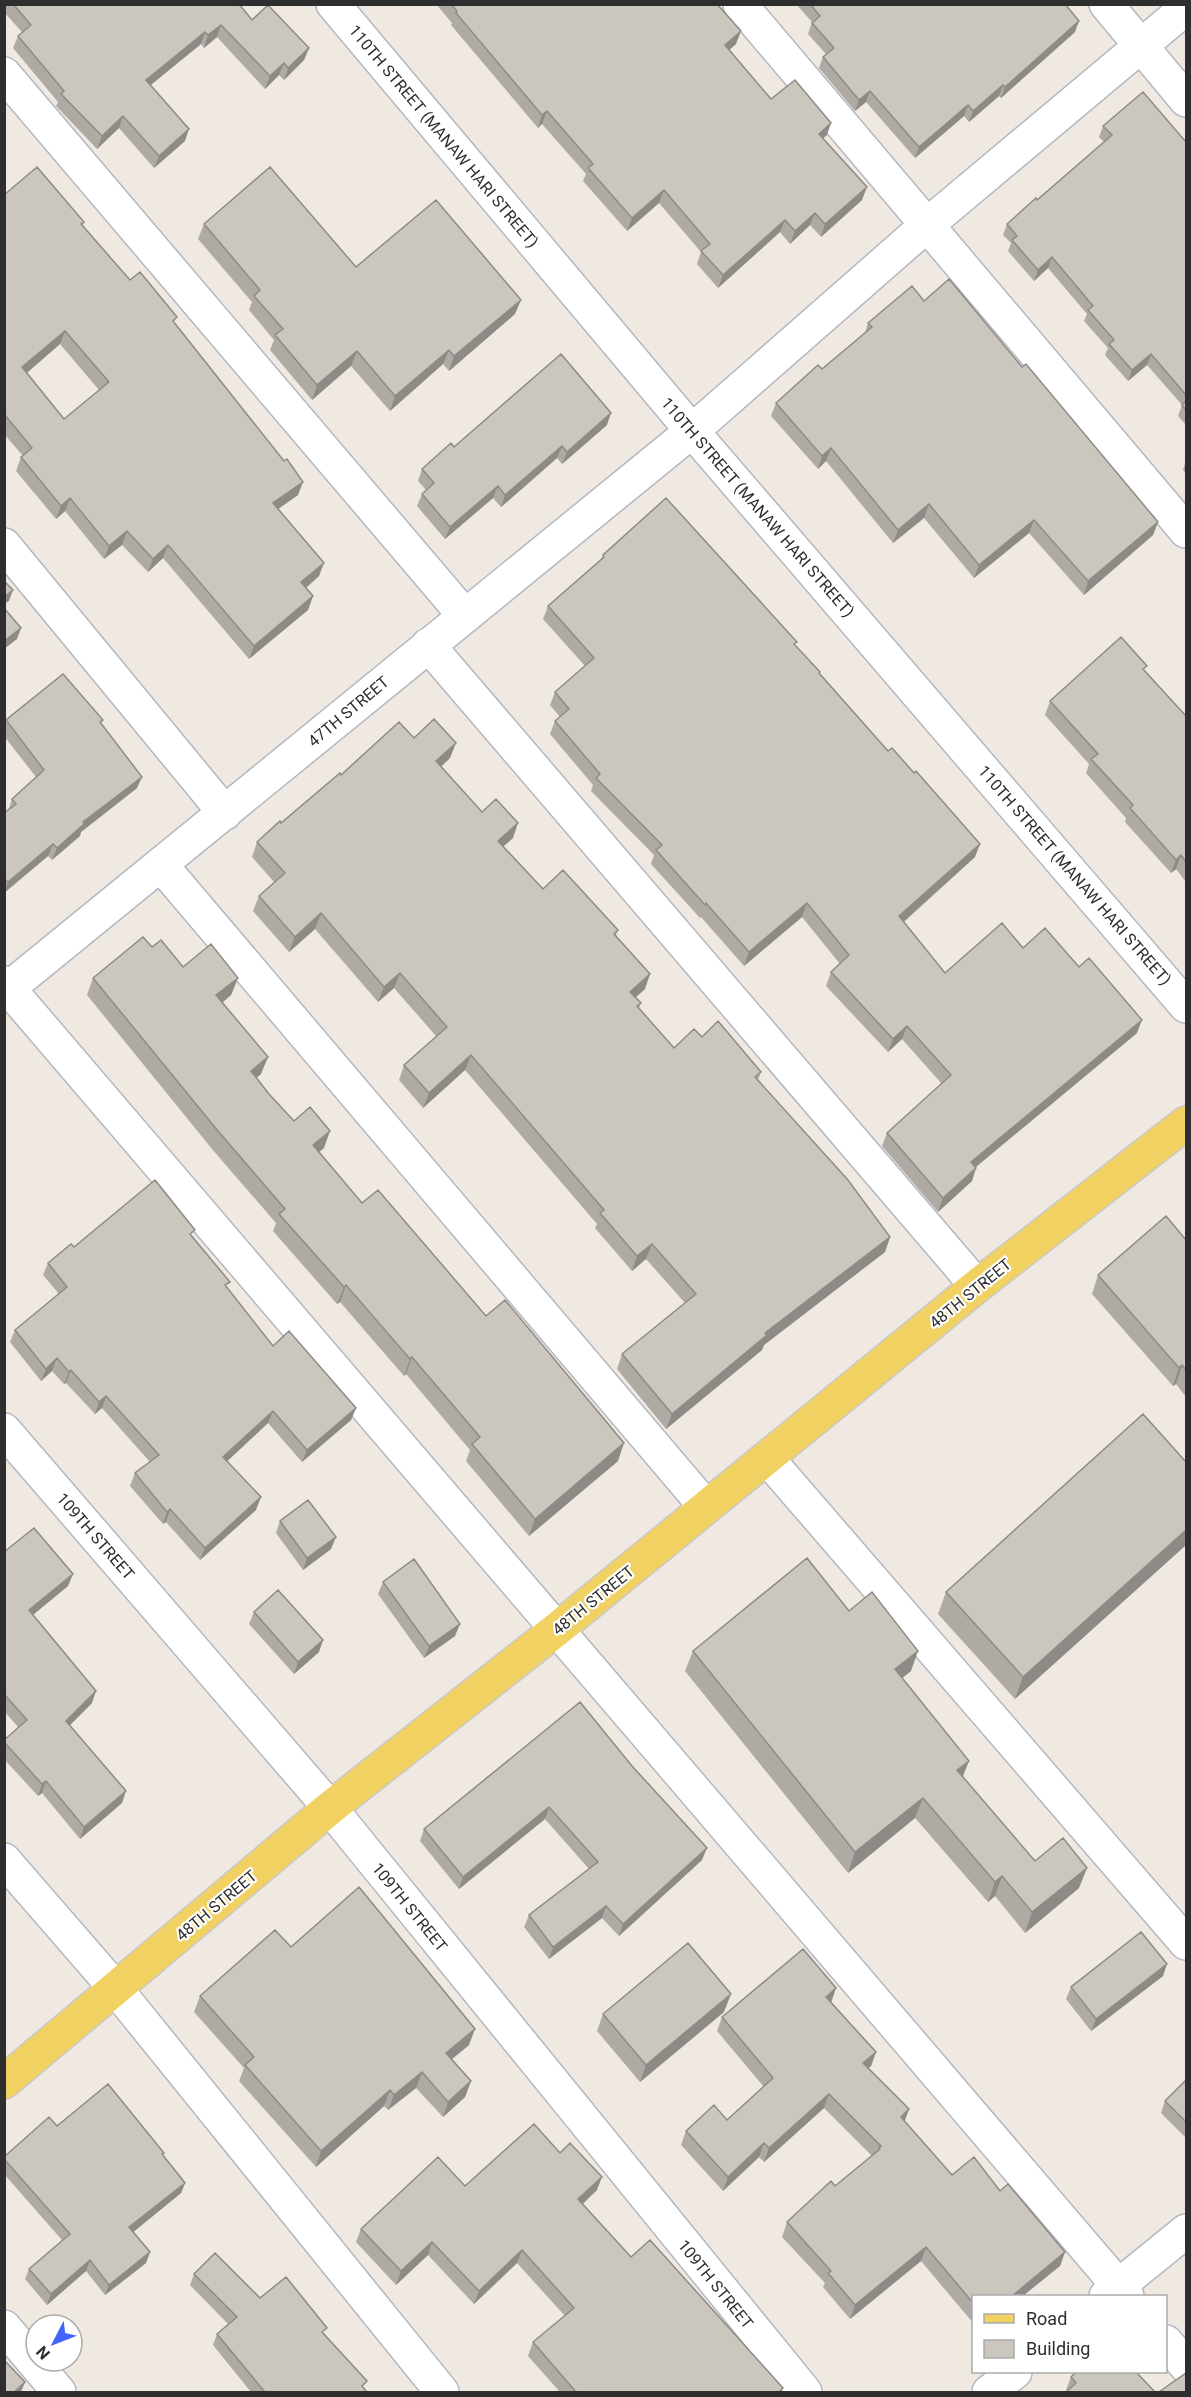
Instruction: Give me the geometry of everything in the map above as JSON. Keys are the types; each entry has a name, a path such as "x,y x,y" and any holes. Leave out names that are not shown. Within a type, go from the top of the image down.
{"main road":[{"name":"48TH STREET","path":"4,2082 330,1808 556,1630 977,1286 1186,1123"}],"street":[{"name":"110TH STREET (MANAW HARI STREET)","path":"333,4 692,431 1186,1006"},
{"path":"740,4 1186,531"},
{"path":"1106,4 1186,100"},
{"name":"47TH STREET","path":"6,988 161,865 692,431 927,225 1186,8"},
{"path":"4,74 465,616"},
{"path":"4,545 225,813"},
{"path":"428,645 977,1286"},
{"path":"161,865 706,1507"},
{"path":"6,988 556,1630 1117,2293 1186,2231"},
{"name":"109TH STREET","path":"4,1430 330,1808 805,2392"},
{"path":"767,1458 1186,1943"},
{"path":"4,1860 116,1989 442,2392"},
{"path":"4,2327 58,2392"},
{"path":"1167,2343 1186,2366"},
{"path":"989,2392 1014,2373"}],"building":[{"path":"13,4 239,4 252,20 268,5 309,48 288,68 284,63 270,76 221,25 208,35 205,32 146,80 189,129 159,156 123,116 102,136 61,94 64,91 18,36 31,25"},
{"path":"451,4 717,4 741,31 725,45 771,99 795,80 831,123 819,134 867,187 825,224 815,213 795,231 785,220 723,275 701,251 710,244 664,190 632,218 588,168 593,164 547,111 542,115 456,13 457,11"},
{"path":"810,4 1065,4 1079,21 1005,87 1003,85 973,111 968,105 919,147 870,91 859,100 823,57 834,48 812,23 820,16"},
{"path":"1143,92 1186,142 1186,395 1151,354 1132,370 1109,344 1114,340 1088,310 1093,306 1052,257 1038,270 1012,240 1017,236 1007,224 1112,135 1103,126"},
{"path":"37,167 84,222 81,224 130,280 140,272 177,317 173,321 284,461 287,459 303,482 273,503 324,563 301,582 313,596 254,646 168,545 153,559 127,531 109,546 70,498 61,506 21,457 32,448 4,414 4,195","holes":["65,331 109,382 64,419 22,367"]},
{"path":"270,167 356,267 436,200 521,300 454,356 449,350 395,396 357,351 317,385 275,335 283,329 254,296 260,290 204,224"},
{"path":"949,279 1022,367 1026,364 1158,522 1088,581 1034,520 979,565 929,504 898,530 831,448 822,456 776,403 818,365 822,369 872,327 868,323 912,286 924,301"},
{"path":"561,354 611,413 567,452 562,446 505,495 498,486 450,527 422,494 434,483 422,469 451,443 454,447"},
{"path":"666,498 797,642 794,644 888,751 892,748 914,773 916,771 980,844 899,916 945,973 1002,923 1023,948 1045,928 1079,967 1089,958 1142,1020 971,1162 976,1168 943,1198 887,1133 951,1075 907,1026 893,1039 831,972 849,955 807,903 749,952 656,850 662,845 596,778 600,774 555,721 569,709 555,692 594,658 548,606"},
{"path":"4,581 13,590 4,597"},
{"path":"4,608 21,628 4,641"},
{"path":"1121,637 1147,666 1143,669 1186,714 1186,862 1181,855 1176,860 1130,808 1133,805 1091,759 1098,754 1050,701"},
{"path":"63,674 103,720 100,722 142,777 83,822 84,824 57,848 53,844 8,882 4,879 4,813 16,804 12,799 44,770 6,720"},
{"path":"434,719 456,743 436,761 482,812 496,799 518,823 498,841 543,889 563,870 618,930 614,934 650,974 630,992 641,1003 637,1006 674,1048 694,1029 702,1037 718,1021 761,1072 755,1077 848,1180 890,1237 765,1333 767,1335 672,1414 622,1354 696,1294 652,1244 637,1256 600,1213 604,1210 471,1055 429,1093 404,1065 447,1027 400,973 384,987 321,913 295,937 259,896 285,873 257,842 340,773 341,775 399,722 414,738"},
{"path":"143,937 152,947 161,940 183,967 211,944 238,978 216,995 268,1057 251,1071 269,1094 294,1121 310,1107 330,1131 313,1145 362,1203 378,1190 486,1316 505,1300 624,1443 535,1519 472,1444 480,1437 412,1357 410,1359 346,1285 344,1287 279,1214 285,1209 93,978"},
{"path":"155,1180 195,1230 190,1234 230,1282 225,1285 273,1346 289,1331 356,1408 307,1450 273,1411 223,1457 261,1497 205,1548 170,1509 167,1512 135,1473 159,1455 106,1396 99,1402 71,1370 69,1372 57,1358 46,1369 15,1330 67,1287 48,1263 71,1244 74,1247"},
{"path":"1166,1216 1186,1240 1186,1370 1182,1365 1179,1368 1098,1275"},
{"path":"1143,1414 1186,1462 1186,1530 1023,1677 946,1592"},
{"path":"308,1500 336,1537 307,1558 280,1521"},
{"path":"34,1528 73,1574 29,1610 96,1691 66,1721 126,1791 84,1827 46,1781 42,1784 4,1742 27,1720 4,1694 4,1552"},
{"path":"807,1558 849,1611 872,1592 918,1651 895,1669 969,1761 957,1770 1035,1861 1063,1838 1087,1868 1032,1912 1002,1876 995,1882 923,1798 855,1852 693,1651"},
{"path":"414,1559 460,1624 429,1646 383,1582"},
{"path":"278,1590 323,1640 298,1662 254,1612"},
{"path":"580,1702 632,1766 707,1848 623,1924 606,1906 553,1947 529,1915 598,1862 549,1807 463,1877 424,1829"},
{"path":"359,1887 475,2029 446,2053 471,2081 448,2102 422,2072 394,2095 390,2090 321,2151 245,2065 254,2057 200,1996 275,1930 291,1947"},
{"path":"1141,1932 1167,1964 1096,2019 1071,1987"},
{"path":"688,1943 731,1994 646,2065 603,2014"},
{"path":"803,1949 836,1988 826,1997 876,2052 863,2063 909,2109 901,2117 952,2175 974,2157 1000,2191 1008,2184 1065,2252 1013,2295 972,2295 972,2302 926,2247 855,2305 828,2273 831,2271 787,2222 831,2181 835,2186 881,2146 829,2094 769,2148 764,2143 728,2177 686,2131 714,2105 727,2120 773,2078 722,2017"},
{"path":"1186,2080 1186,2122 1165,2101"},
{"path":"108,2084 164,2153 162,2154 185,2183 129,2227 150,2252 109,2285 90,2260 51,2294 29,2269 70,2234 4,2157 49,2117 57,2126"},
{"path":"534,2124 560,2153 570,2143 602,2177 578,2199 631,2257 650,2240 783,2388 779,2392 576,2392 533,2342 574,2308 522,2250 479,2291 432,2242 401,2271 361,2229 438,2157 465,2186"},
{"path":"215,2253 260,2298 286,2277 327,2328 322,2332 367,2381 362,2386 367,2392 262,2392 264,2391 217,2334 237,2317 194,2274"},
{"path":"4,2360 25,2382 14,2392 4,2392"},
{"path":"1075,2373 1137,2373 1155,2392 1066,2392 1076,2383 1071,2377"},
{"path":"1186,2373 1186,2392 1159,2392"}]}
